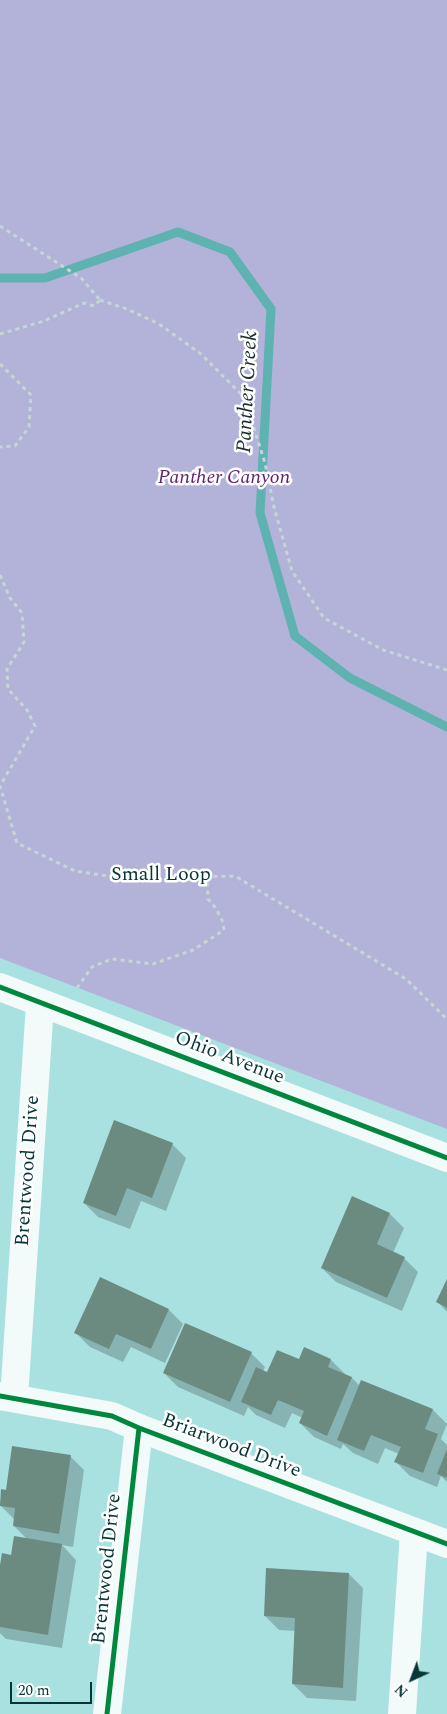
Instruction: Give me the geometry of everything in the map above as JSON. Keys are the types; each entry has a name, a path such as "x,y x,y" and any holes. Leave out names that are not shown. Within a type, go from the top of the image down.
{"street":[{"name":"Ohio Avenue","path":"0,987 447,1158"},
{"name":"Brentwood Drive","path":"7,1397 50,1007"},
{"name":"Briarwood Drive","path":"7,1397 112,1416 139,1428 447,1544"},
{"name":"Brentwood Drive","path":"107,1714 139,1428"},
{"path":"402,1714 414,1532"}],"path":[{"path":"0,226 81,278 100,300 159,324 201,354 244,397 265,463 274,507 292,571 324,618 383,650 447,670"},
{"path":"0,334 44,321 84,303 94,306 100,300"},
{"path":"0,364 31,395 29,428 15,446 0,447"},
{"path":"50,1007 92,967 112,959 153,964 193,950 224,930 222,920 208,899 206,877"}],"green space":[{"name":"Panther Canyon","path":"0,0 447,0 447,1129 0,958"}],"building":[{"path":"114,1120 173,1143 152,1198 127,1188 116,1216 83,1203"},
{"path":"352,1196 390,1213 377,1244 405,1257 387,1298 321,1268"},
{"path":"100,1277 169,1309 151,1349 116,1334 109,1349 74,1333"},
{"path":"447,1279 447,1308 436,1302"},
{"path":"185,1323 252,1352 230,1402 163,1373"},
{"path":"304,1347 331,1359 328,1367 352,1377 327,1436 299,1423 304,1411 278,1400 271,1415 241,1402 256,1367 267,1372 277,1350 299,1359"},
{"path":"361,1380 433,1409 425,1429 438,1434 423,1473 394,1462 401,1447 371,1435 364,1451 337,1440"},
{"path":"12,1446 71,1455 59,1534 13,1526 15,1508 0,1506 1,1489 6,1490"},
{"path":"447,1449 447,1478 437,1474"},
{"path":"14,1536 62,1544 48,1635 0,1627 0,1565 2,1553 11,1555"},
{"path":"266,1568 349,1573 343,1688 292,1684 295,1618 264,1616"}],"waterway":[{"name":"Panther Creek","path":"0,278 45,278 178,232 230,252 271,309 260,513 295,636 350,678 447,727"}],"cycle path":[{"path":"0,987 447,1158"},
{"path":"0,1396 112,1416 139,1428 447,1544"},
{"path":"107,1714 139,1428"}]}
